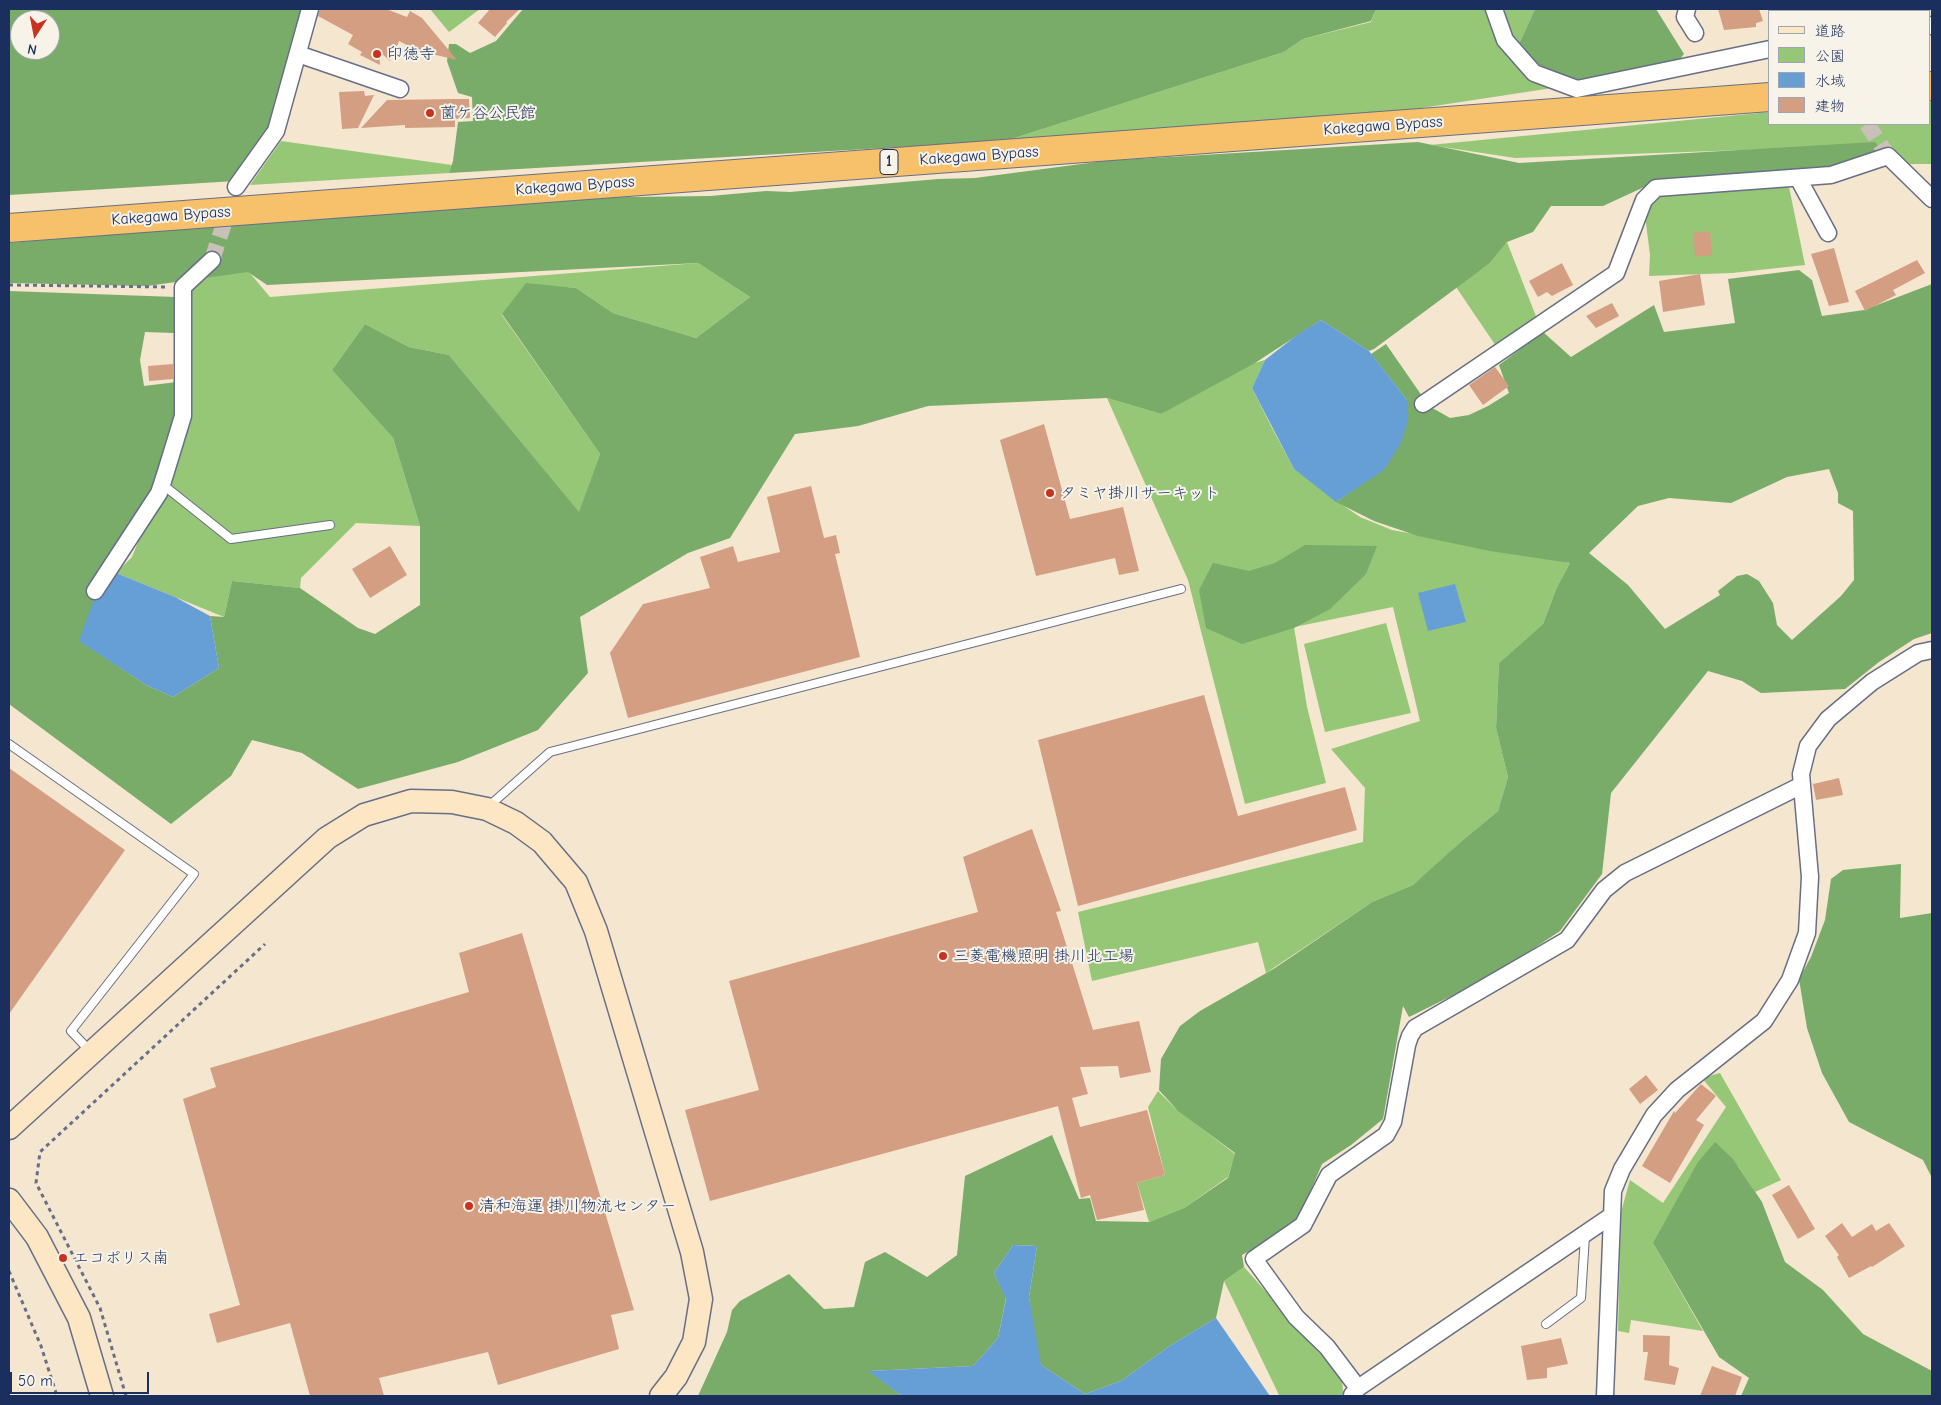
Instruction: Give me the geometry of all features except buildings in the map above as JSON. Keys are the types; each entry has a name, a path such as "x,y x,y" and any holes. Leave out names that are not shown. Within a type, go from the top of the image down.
{"highway":[{"name":"Kakegawa Bypass","path":"9,228 1768,97"}],"street":[{"path":"236,186 276,131 310,9"},
{"path":"1494,9 1505,40 1534,73 1578,90 1768,49"},
{"path":"1686,9 1685,17 1695,33"},
{"path":"298,54 400,89"},
{"path":"1423,404 1616,273 1644,200 1656,188 1831,175 1888,156 1932,199"},
{"path":"1798,178 1828,233"},
{"path":"95,591 159,493 183,416 183,287 212,260"},
{"path":"1605,1396 1611,1216 1613,1191 1622,1169 1654,1115 1677,1090 1764,1021 1790,980 1807,933 1810,877 1801,774 1808,746 1828,719 1872,682 1918,653 1932,650"},
{"path":"1611,1216 1355,1392 1327,1347 1296,1317 1254,1259 1303,1225 1329,1174 1386,1135 1393,1122 1407,1045 1415,1028 1567,940 1604,890 1625,873 1802,785"},
{"path":"9,1128 327,838 364,815 411,801 452,802 487,809 516,823 542,842 576,882 596,931 692,1252 701,1299 694,1342 676,1377 662,1396"},
{"path":"9,1200 37,1237 79,1318 102,1396"}],"lane":[{"path":"162,484 230,539 330,525"},
{"path":"487,809 550,752 1181,589"},
{"path":"9,744 194,874 71,1031 92,1052"},
{"path":"1546,1324 1581,1298 1585,1234"}],"path":[{"path":"9,285 183,287"},
{"path":"126,1396 100,1308 36,1183 40,1152 265,944"},
{"path":"9,1271 41,1346 57,1396"}],"green space":[{"path":"9,9 310,9 274,130 235,181 9,195"},
{"path":"430,9 480,9 449,32"},
{"path":"523,9 1376,9 1371,21 1303,39 1284,52 1005,141 449,173 453,161 458,122 473,121 472,97 458,93 447,61 449,44 456,44 470,53 496,41"},
{"path":"1376,9 1535,9 1519,44 1585,83 1343,120 1005,141 1284,52 1303,39 1371,22"},
{"path":"1535,9 1656,9 1684,54 1680,59 1627,80 1585,83 1530,65 1519,44"},
{"path":"1932,101 1932,164 1899,164 1885,145 1515,158 1430,145 1768,112 1768,125 1931,125"},
{"path":"281,141 452,165 449,173 250,185"},
{"path":"1418,142 1519,163 1875,142 1885,154 1830,169 1655,182 1603,206 1551,206 1533,232 1507,242 1490,263 1374,349 1369,351 1321,320 1255,363 1161,414 1107,398 928,406 858,426 795,434 730,538 688,553 580,617 588,673 538,730 458,762 358,789 302,753 252,740 231,776 171,824 9,704 9,291 176,297 174,333 145,332 140,360 144,386 177,382 180,426 159,493 80,641 146,685 173,697 219,668 210,616 224,617 232,581 300,588 358,628 375,634 420,605 420,526 393,438 332,370 365,324 409,347 449,355 579,512 600,454 502,314 526,283 576,288 613,313 696,338 750,297 698,263 267,285 248,272 147,286 9,283 9,243 551,198 710,196 766,191 790,192 938,179 975,178 1104,161"},
{"path":"1789,187 1805,265 1732,273 1649,276 1650,255 1644,207 1667,193"},
{"path":"1507,242 1537,319 1496,346 1456,287 1490,263"},
{"path":"222,263 249,272 270,297 698,263 750,297 696,338 613,313 576,288 526,284 502,315 600,454 579,513 449,355 409,347 365,324 332,370 393,438 420,526 356,523 301,578 300,588 232,581 224,617 116,573 132,557 164,478 184,411 183,287"},
{"path":"1799,270 1812,280 1822,316 1864,310 1932,284 1932,633 1914,639 1879,662 1845,689 1761,693 1742,681 1708,671 1611,793 1602,874 1560,931 1492,976 1409,1017 1403,1006 1383,1119 1351,1145 1322,1164 1296,1226 1242,1255 1244,1267 1224,1281 1216,1318 1171,1345 1121,1381 1085,1394 1041,1365 1036,1347 1029,1297 1037,1246 1013,1245 994,1273 1006,1298 998,1338 973,1366 869,1371 902,1396 698,1396 727,1332 732,1310 740,1301 789,1274 824,1309 854,1307 865,1262 885,1252 927,1277 957,1255 965,1176 1052,1135 1079,1199 1090,1198 1096,1221 1149,1222 1184,1208 1228,1178 1235,1153 1178,1111 1159,1090 1161,1059 1180,1026 1200,1011 1275,968 1372,902 1413,885 1498,811 1508,777 1496,728 1499,663 1543,624 1557,587 1570,563 1490,551 1418,536 1374,521 1336,502 1378,473 1407,400 1371,354 1386,344 1429,406 1450,418 1469,415 1509,393 1499,365 1543,332 1571,357 1654,305 1664,332 1735,323 1728,279","holes":["1829,469 1838,493 1838,503 1853,511 1854,580 1841,596 1792,640 1777,625 1773,603 1759,581 1747,574 1737,576 1718,591 1720,595 1665,629 1628,585 1589,553 1638,506 1669,498 1731,503 1787,477"]},
{"path":"1265,360 1252,388 1294,469 1360,517 1392,530 1570,563 1557,587 1543,624 1499,663 1496,728 1508,777 1498,811 1433,868 1413,885 1372,902 1266,973 1258,942 1092,981 1078,912 1363,842 1365,788 1331,749 1420,721 1393,607 1294,627 1307,707 1326,783 1245,804 1188,580 1107,398 1161,414 1230,370"},
{"path":"1305,545 1377,546 1366,574 1330,609 1294,628 1242,644 1206,628 1199,590 1213,563 1249,571 1275,563"},
{"path":"1386,623 1411,713 1325,732 1304,644"},
{"path":"1901,864 1900,918 1932,913 1932,1178 1923,1160 1849,1122 1822,1073 1807,1028 1799,979 1811,957 1825,920 1831,879 1843,870"},
{"path":"1720,1073 1781,1180 1755,1192 1738,1166 1653,1243 1703,1331 1631,1320 1629,1333 1618,1331 1621,1212 1630,1180 1663,1203 1726,1107 1702,1078"},
{"path":"1158,1091 1175,1108 1235,1154 1228,1177 1184,1208 1149,1222 1137,1183 1165,1175 1148,1107"},
{"path":"1715,1142 1733,1159 1762,1202 1785,1262 1823,1290 1863,1334 1932,1371 1932,1396 1741,1396 1749,1378 1719,1357 1653,1243 1698,1162"},
{"path":"1244,1267 1342,1377 1343,1394 1340,1396 1279,1395 1224,1281"}],"water":[{"path":"1321,320 1369,351 1407,400 1408,420 1401,443 1384,470 1336,502 1294,469 1252,388 1265,360 1297,335"},
{"path":"116,573 175,597 210,616 219,668 173,697 146,685 79,641 93,602"},
{"path":"1455,584 1466,622 1428,631 1418,593"},
{"path":"1013,1245 1037,1246 1029,1297 1041,1365 1085,1394 1121,1381 1171,1345 1216,1318 1270,1396 902,1396 868,1371 973,1366 998,1338 1006,1299 994,1273"}],"tunnel":[{"path":"1868,125 1888,156"},
{"path":"212,260 236,187"}],"place":[{"name":"印徳寺","path":"377,54"},
{"name":"薗ケ谷公民館","path":"430,113"},
{"name":"タミヤ掛川サーキット","path":"1050,493"},
{"name":"三菱電機照明 掛川北工場","path":"943,956"},
{"name":"清和海運 掛川物流センター","path":"469,1206"},
{"name":"エコポリス南","path":"63,1258"}]}
